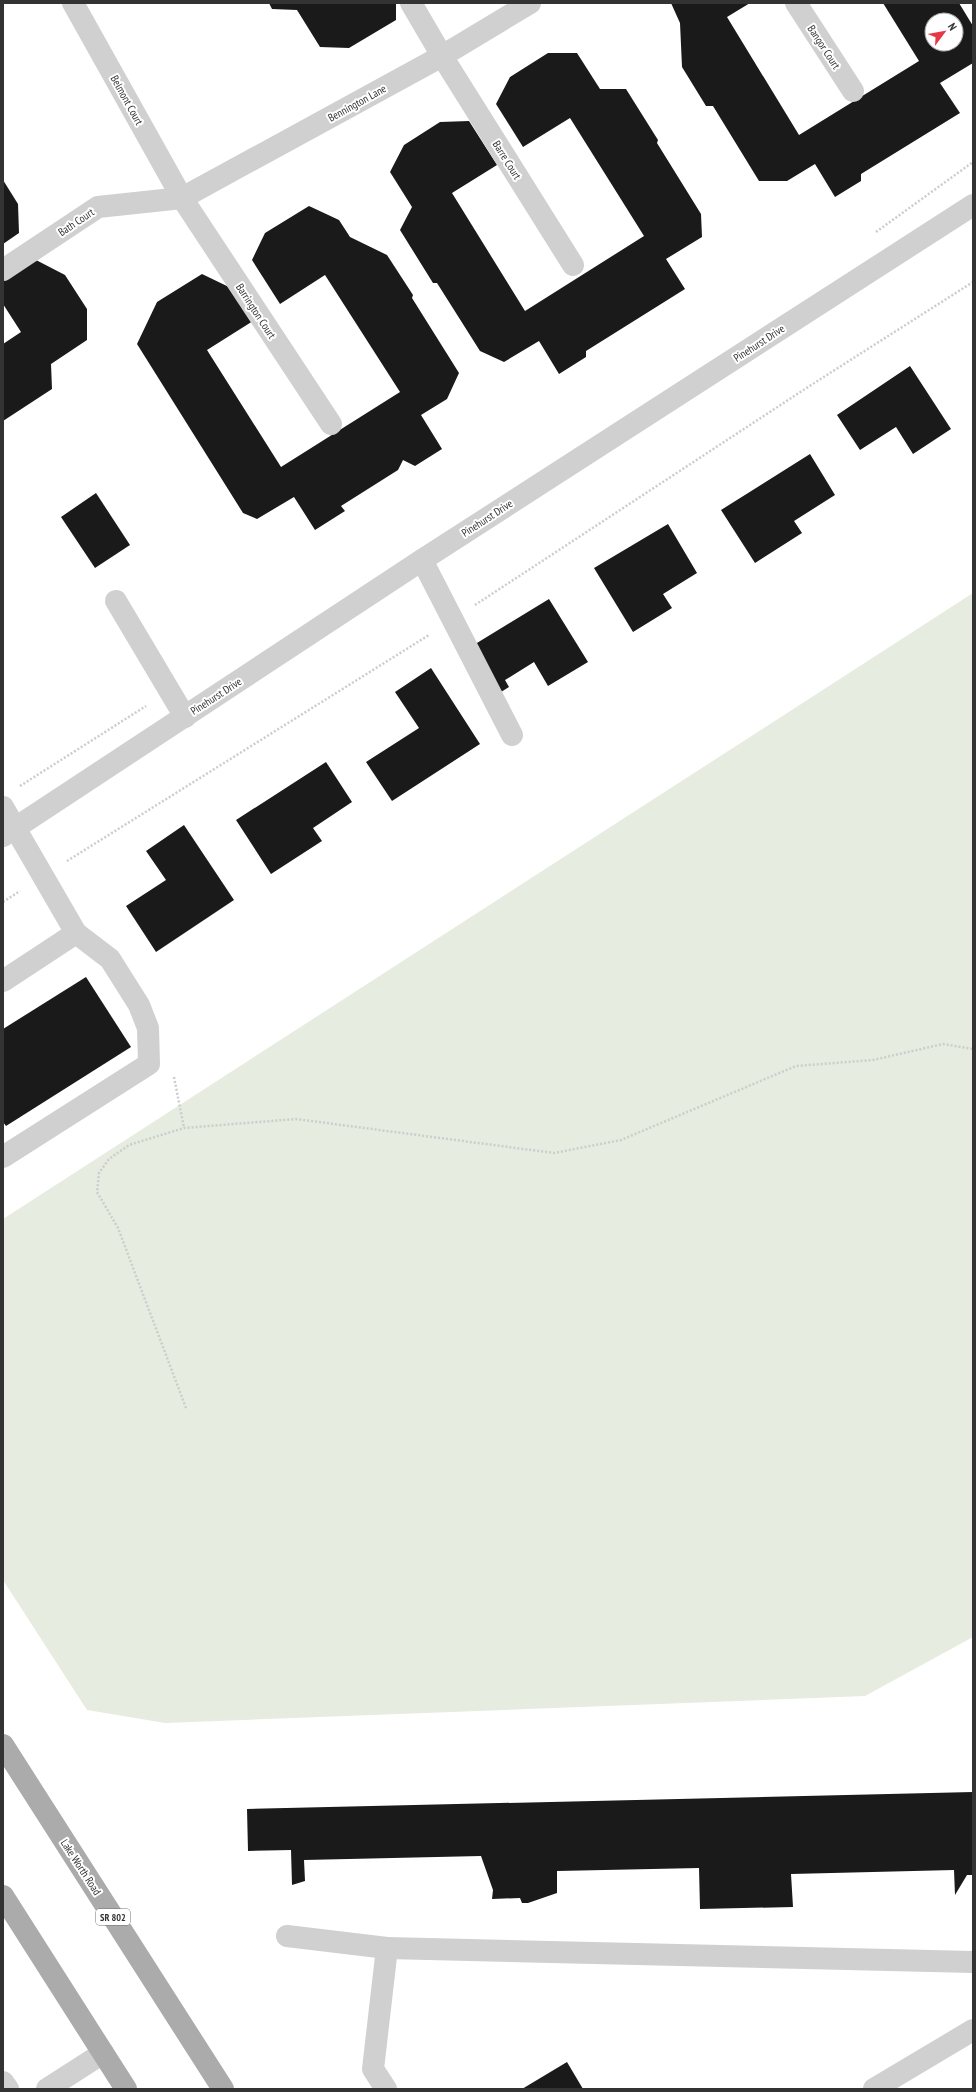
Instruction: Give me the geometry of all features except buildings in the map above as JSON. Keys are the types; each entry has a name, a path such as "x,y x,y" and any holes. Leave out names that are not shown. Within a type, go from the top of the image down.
{"main road":[{"name":"Lake Worth Road","path":"3,1745 223,2089"},
{"path":"3,1896 126,2089"}],"street":[{"name":"Belmont Court","path":"73,3 182,198"},
{"name":"Barre Court","path":"411,3 442,56 573,265"},
{"name":"Bennington Lane","path":"182,198 442,56 530,3"},
{"name":"Bangor Court","path":"796,3 853,91"},
{"name":"Bath Court","path":"3,270 98,207 182,198"},
{"name":"Barrington Court","path":"182,198 331,424"},
{"name":"Pinehurst Drive","path":"10,832 422,560 973,204"},
{"path":"422,560 452,621 512,735"},
{"path":"116,601 185,717"},
{"path":"3,807 10,832 44,876 76,933 110,958 139,1005 148,1028 149,1064 3,1157"},
{"path":"3,981 76,933"},
{"path":"287,1936 387,1948 973,1962"},
{"path":"386,2089 373,2069 387,1948"},
{"path":"874,2089 973,2030"},
{"path":"47,2089 103,2053"},
{"path":"3,2082 8,2089"}],"path":[{"path":"3,902 452,621 808,387 973,282"},
{"path":"186,1408 118,1228 97,1192 99,1173 109,1159 129,1145 184,1128 296,1119 554,1153 621,1140 796,1066 874,1060 943,1044 973,1050"}],"shaded area":[{"path":"973,593 973,1637 865,1696 165,1723 87,1710 3,1580 3,1219"}]}
